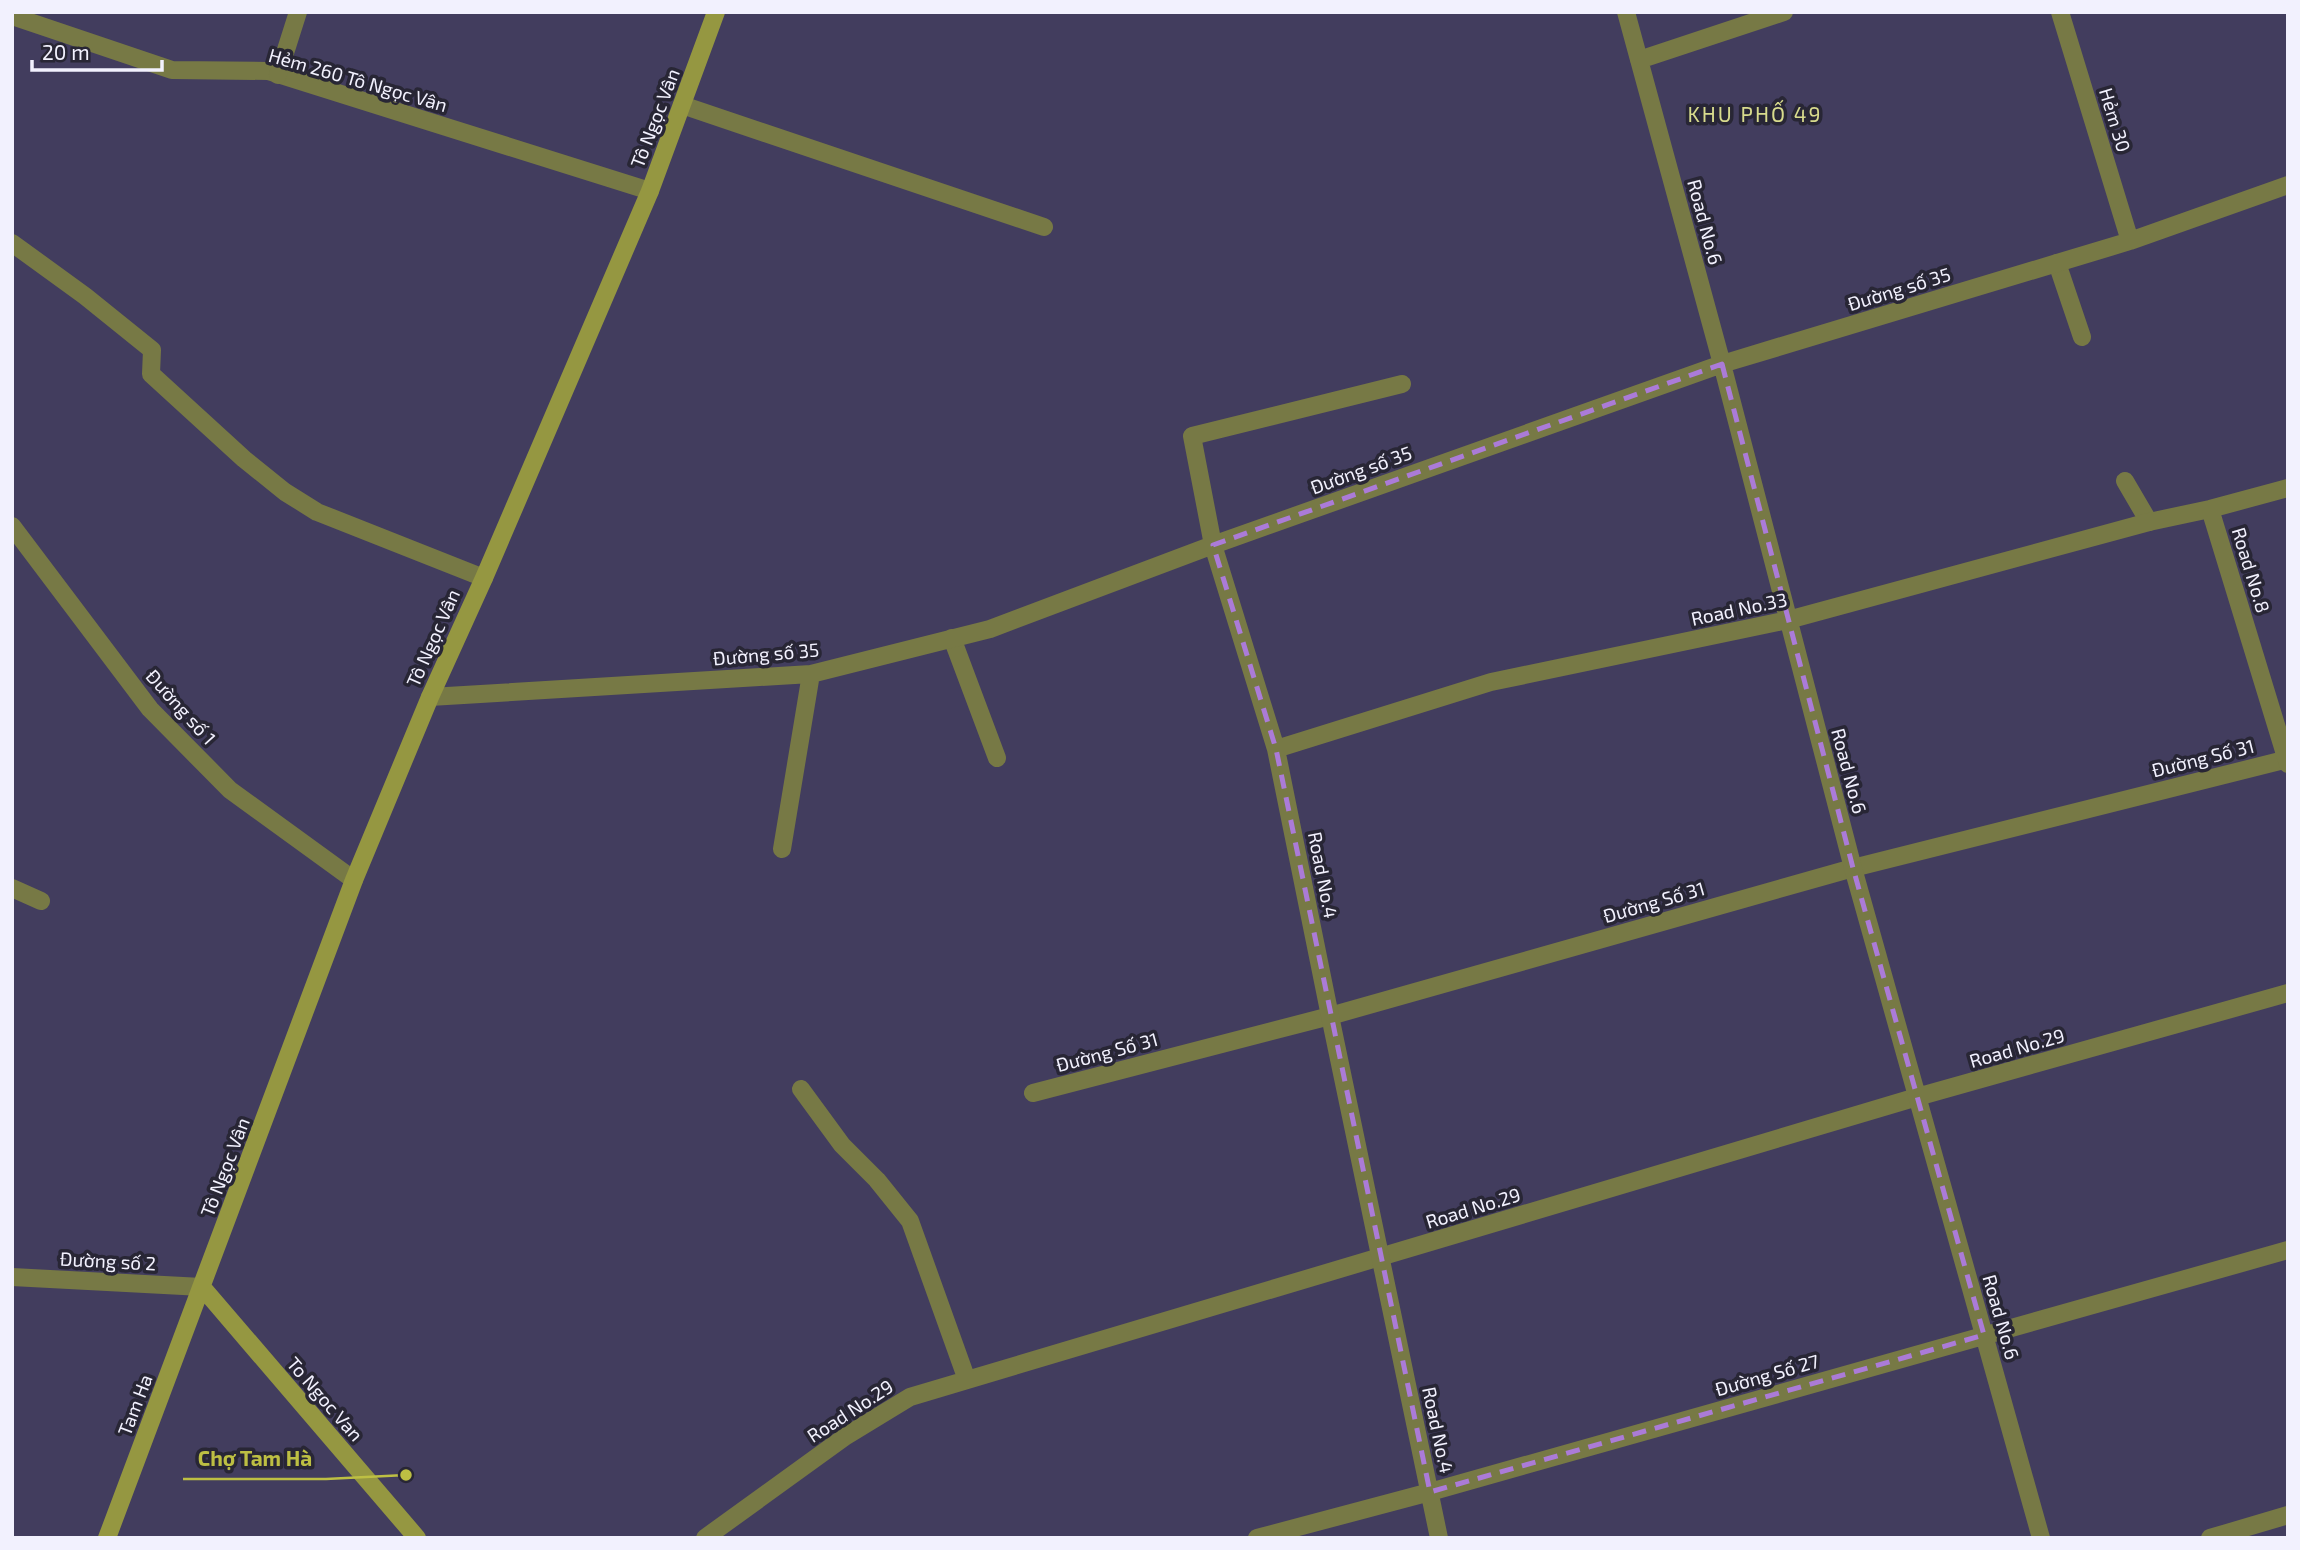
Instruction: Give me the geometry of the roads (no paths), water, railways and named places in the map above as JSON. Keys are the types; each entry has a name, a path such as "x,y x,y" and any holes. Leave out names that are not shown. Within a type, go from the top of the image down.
{"main road":[{"name":"Tô Ngọc Vân","path":"202,1287 354,880 430,697 650,191 716,12"},
{"name":"Tam Ha","path":"107,1538 202,1287"},
{"name":"To Ngoc Van","path":"202,1287 417,1538"}],"street":[{"path":"278,75 298,12"},
{"name":"Road No.6","path":"1626,12 1722,364 1853,868 2041,1538"},
{"path":"1639,60 1784,12"},
{"name":"Hẻm 30","path":"2060,12 2130,240"},
{"name":"Hẻm 260 Tô Ngọc Vân","path":"12,16 172,70 268,71 650,191"},
{"path":"682,105 1044,227"},
{"name":"Đường số 35","path":"430,697 811,674 990,629 1213,545 1722,364 2130,240 2288,185"},
{"path":"12,243 85,296 152,350 151,374 244,459 285,492 317,512 360,531 484,578"},
{"path":"2057,263 2082,337"},
{"name":"Road No.4","path":"1402,384 1192,436 1213,545 1276,749 1329,1016 1439,1538"},
{"path":"2125,481 2149,522"},
{"name":"Road No.33","path":"1276,749 1491,682 1788,620 2149,522 2288,488"},
{"name":"Road No.8","path":"2210,509 2287,760"},
{"name":"Đường số 1","path":"12,526 150,709 230,790 354,880"},
{"path":"952,638 997,758"},
{"path":"782,849 811,674"},
{"name":"Đường Số 31","path":"1033,1093 1329,1016 1853,868 2287,760"},
{"path":"12,888 41,901"},
{"name":"Road No.29","path":"705,1538 846,1436 910,1397 1917,1097 2288,993"},
{"path":"801,1089 842,1145 877,1180 910,1220 967,1380"},
{"name":"Đường Số 27","path":"1257,1538 1430,1492 2288,1250"},
{"name":"Đường số 2","path":"12,1278 202,1287"},
{"path":"2210,1538 2288,1515"}],"place":[{"name":"Chợ Tam Hà","path":"406,1475"}],"district":[{"name":"KHU PHỐ 49","path":"1755,115"}]}
